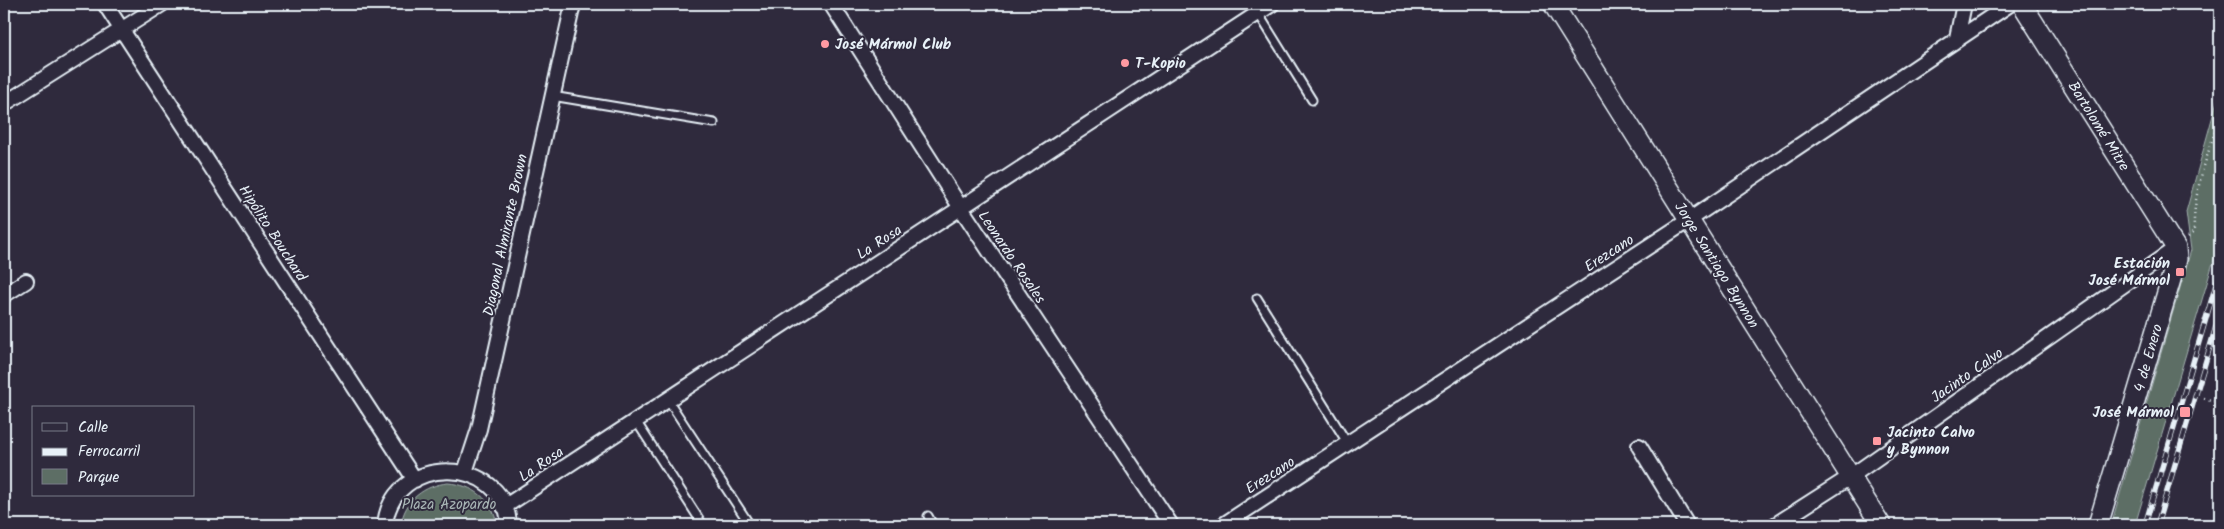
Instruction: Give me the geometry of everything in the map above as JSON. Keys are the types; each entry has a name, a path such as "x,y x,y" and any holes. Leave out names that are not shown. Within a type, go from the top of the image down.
{"street":[{"name":"Hipólito Bouchard","path":"105,4 415,480"},
{"path":"4,104 162,4"},
{"name":"Diagonal Almirante Brown","path":"465,472 480,429 573,4"},
{"name":"Leonardo Rosales","path":"831,4 961,208 1171,525"},
{"name":"La Rosa","path":"504,507 1272,4"},
{"name":"Jorge Santiago Bynnon","path":"1553,4 1881,525"},
{"path":"1957,38 1964,4"},
{"name":"Erezcano","path":"1223,525 1689,220 2010,4"},
{"name":"Bartolomé Mitre","path":"2022,4 2176,248"},
{"name":"Jacinto Calvo","path":"1776,525 1850,477 2176,248"},
{"name":"4 de Enero","path":"2098,525 2177,259 2176,248"},
{"path":"4,295 26,281"},
{"path":"1639,446 1687,525"},
{"path":"385,525 393,500 406,485 422,475 443,470 465,472 492,488 504,507 509,525"}],"lane":[{"path":"1258,13 1312,100"},
{"path":"552,96 714,123"},
{"path":"1257,298 1348,444"},
{"path":"668,400 750,525"},
{"path":"636,421 703,525"},
{"path":"928,516 933,525"}],"path":[{"path":"2176,248 2194,232 2193,213 2197,190 2220,115"},
{"path":"2204,398 2220,403"}],"green space":[{"path":"2220,90 2218,246 2135,525 2111,525 2191,250 2186,212"},
{"name":"Plaza Azopardo","path":"448,483 466,487 480,495 491,508 497,525 401,525 406,508 417,495 431,487"}],"railway":[{"path":"2145,525 2220,271"},
{"path":"2157,525 2220,313"}],"place":[{"name":"José Mármol Club","path":"825,44"},
{"name":"T-Kopio","path":"1125,63"},
{"name":"Estación José Mármol","path":"2180,272"},
{"name":"José Mármol","path":"2185,412"},
{"name":"Jacinto Calvo y Bynnon","path":"1877,441"}]}
